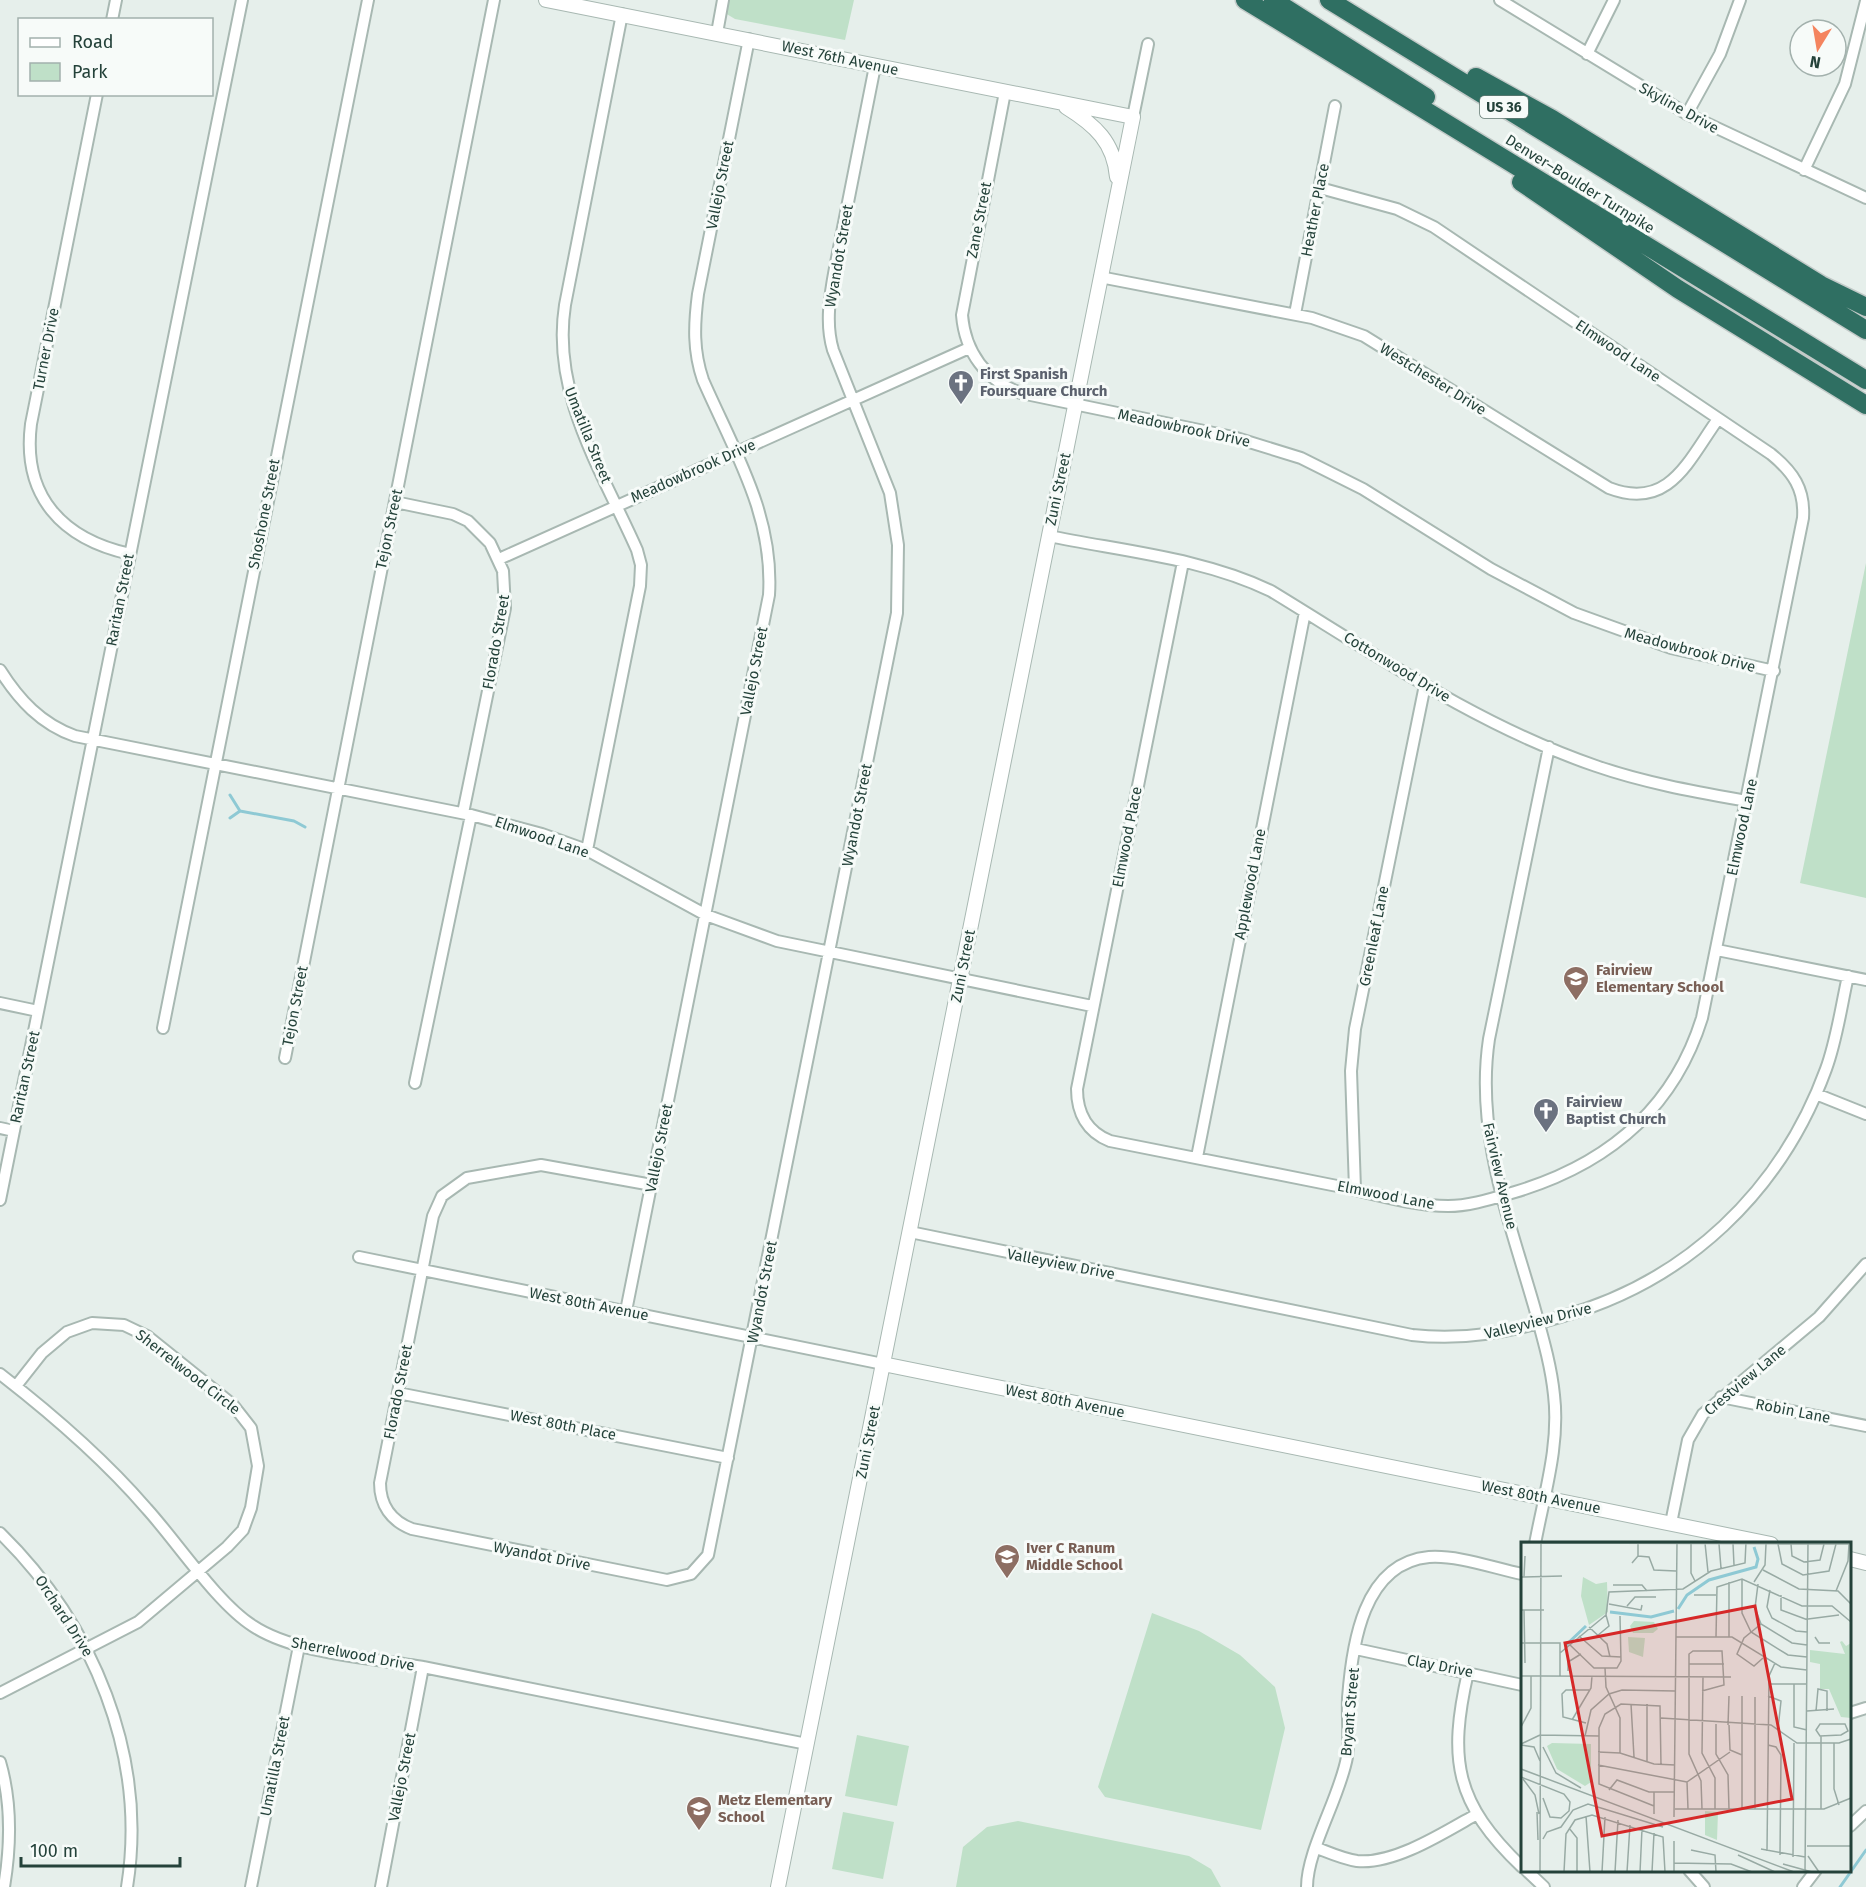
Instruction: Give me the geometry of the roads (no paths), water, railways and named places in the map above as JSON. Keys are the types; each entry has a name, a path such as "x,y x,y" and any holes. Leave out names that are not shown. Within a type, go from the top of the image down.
{"highway":[{"name":"Denver–Boulder Turnpike","path":"1245,0 1866,380"},
{"path":"1274,0 1508,150 1636,239"},
{"name":"Denver–Boulder Turnpike","path":"1329,0 1866,330"},
{"path":"1335,0 1525,103 1821,285 1866,307"},
{"path":"1349,64 1651,271 1866,405"},
{"path":"1678,214 1866,340"},
{"path":"1815,375 1866,412"}],"street":[{"path":"112,18 116,0"},
{"name":"Raritan Street","path":"0,1200 242,0"},
{"name":"Shoshone Street","path":"163,1028 368,0"},
{"name":"Tejon Street","path":"285,1058 336,789 494,0"},
{"name":"West 76th Avenue","path":"546,0 1133,117"},
{"path":"717,33 723,0"},
{"name":"Skyline Drive","path":"1500,0 1688,114 1866,198"},
{"path":"1587,54 1614,0"},
{"path":"1688,114 1720,54 1740,0"},
{"path":"1804,170 1845,84 1866,1"},
{"name":"Umatilla Street","path":"587,850 641,578 639,558 570,400 561,345 565,305 622,14"},
{"name":"Vallejo Street","path":"627,1311 771,577 770,552 763,519 703,380 695,349 694,332 698,294 749,39"},
{"name":"Zuni Street","path":"778,1887 1148,44"},
{"name":"Wyandot Street","path":"699,1568 711,1547 890,652 899,578 897,529 890,493 831,342 828,316 835,268 875,66"},
{"name":"Zane Street","path":"969,348 962,323 962,307 1005,92"},
{"name":"Turner Drive","path":"97,96 31,424 29,450 34,477 44,498 59,518 84,540 101,548 130,554"},
{"path":"1060,102 1085,118 1103,134 1114,159 1118,193"},
{"name":"Heather Place","path":"1294,314 1335,106"},
{"name":"Elmwood Lane","path":"1080,1112 1093,1131 1110,1141 1446,1206 1502,1196 1559,1177 1596,1158 1633,1129 1658,1102 1681,1068 1698,1030 1717,950 1803,518 1803,500 1797,480 1785,466 1718,419 1434,227 1397,209 1320,188"},
{"name":"Westchester Drive","path":"1100,277 1294,314 1331,323 1364,336 1620,493 1644,495 1668,486 1718,419"},
{"name":"Meadowbrook Drive","path":"499,559 969,348 980,365 998,382 1022,393 1233,437 1301,458 1363,489 1491,569 1574,614 1671,648 1774,671"},
{"name":"Florado Street","path":"395,502 460,516 478,528 499,559 505,584 505,608 416,1083"},
{"name":"Cottonwood Drive","path":"1049,536 1183,562 1247,579 1425,685 1493,722 1549,747 1624,775 1747,801"},
{"name":"Elmwood Place","path":"1080,1112 1077,1089 1092,1006 1183,562"},
{"name":"Applewood Lane","path":"1197,1157 1305,612"},
{"name":"Elmwood Lane","path":"2,677 40,718 64,732 93,740 467,814 542,834 587,850 706,915 777,941 1092,1006"},
{"name":"Greenleaf Lane","path":"1355,1189 1351,1071 1355,1029 1425,685"},
{"name":"Fairview Avenue","path":"1535,1542 1554,1448 1555,1407 1539,1324 1502,1196 1484,1106 1486,1059 1549,747"},
{"path":"1717,950 1866,980"},
{"name":"Valleyview Drive","path":"910,1232 1412,1335 1458,1338 1485,1336 1539,1324 1619,1297 1655,1279 1698,1250 1718,1233 1763,1185 1792,1141 1816,1094 1833,1046 1848,976"},
{"path":"0,1003 38,1011"},
{"path":"1816,1094 1866,1114"},
{"path":"0,1128 14,1131"},
{"path":"422,1270 438,1205 447,1191 467,1178 549,1165 652,1185"},
{"name":"West 80th Avenue","path":"359,1257 1761,1542"},
{"name":"Crestview Lane","path":"1671,1523 1688,1440 1703,1414 1720,1397 1812,1323 1866,1264"},
{"name":"Florado Street","path":"388,1512 382,1501 380,1483 422,1270"},
{"name":"Sherrelwood Circle","path":"0,1693 138,1622 239,1536 251,1508 258,1454 251,1428 233,1405 137,1330 109,1322 92,1323 67,1332 42,1353 16,1386"},
{"name":"Sherrelwood Drive","path":"0,1374 68,1428 102,1460 227,1604 247,1622 274,1638 299,1646 423,1667 807,1744"},
{"name":"West 80th Place","path":"398,1393 728,1458"},
{"name":"Robin Lane","path":"1720,1397 1866,1426"},
{"name":"Wyandot Drive","path":"388,1512 397,1521 412,1529 658,1579 683,1578 699,1568"},
{"name":"Orchard Drive","path":"0,1533 45,1582 88,1649 110,1700 124,1761 130,1807 132,1850 127,1887"},
{"name":"Bryant Street","path":"1307,1887 1310,1869 1344,1772 1348,1753 1348,1697 1356,1649 1368,1601 1388,1575 1403,1564 1429,1557 1443,1557 1521,1574"},
{"path":"1851,1559 1866,1563"},
{"name":"Umatilla Street","path":"252,1887 299,1646"},
{"name":"Clay Drive","path":"1356,1649 1521,1685"},
{"name":"Vallejo Street","path":"381,1887 423,1667"},
{"path":"1468,1672 1456,1736 1462,1777 1485,1828 1521,1866"},
{"path":"1851,1713 1866,1708"},
{"path":"0,1762 8,1799 10,1841 4,1887"},
{"path":"1851,1825 1866,1811"},
{"path":"1317,1848 1350,1860 1374,1860 1421,1844 1477,1814"},
{"path":"1528,1872 1544,1887"},
{"path":"1691,1872 1704,1887"},
{"path":"1803,1887 1814,1872"}],"waterway":[{"path":"230,795 240,811 294,821 305,827"},
{"path":"230,818 240,811"},
{"path":"1851,1871 1866,1850"},
{"path":"1840,1887 1851,1872"}],"place":[{"name":"First Spanish Foursquare Church","path":"961,406"},
{"name":"Fairview Elementary School","path":"1576,1002"},
{"name":"Fairview Baptist Church","path":"1546,1134"},
{"name":"Iver C Ranum Middle School","path":"1007,1580"},
{"name":"Metz Elementary School","path":"699,1832"}]}
